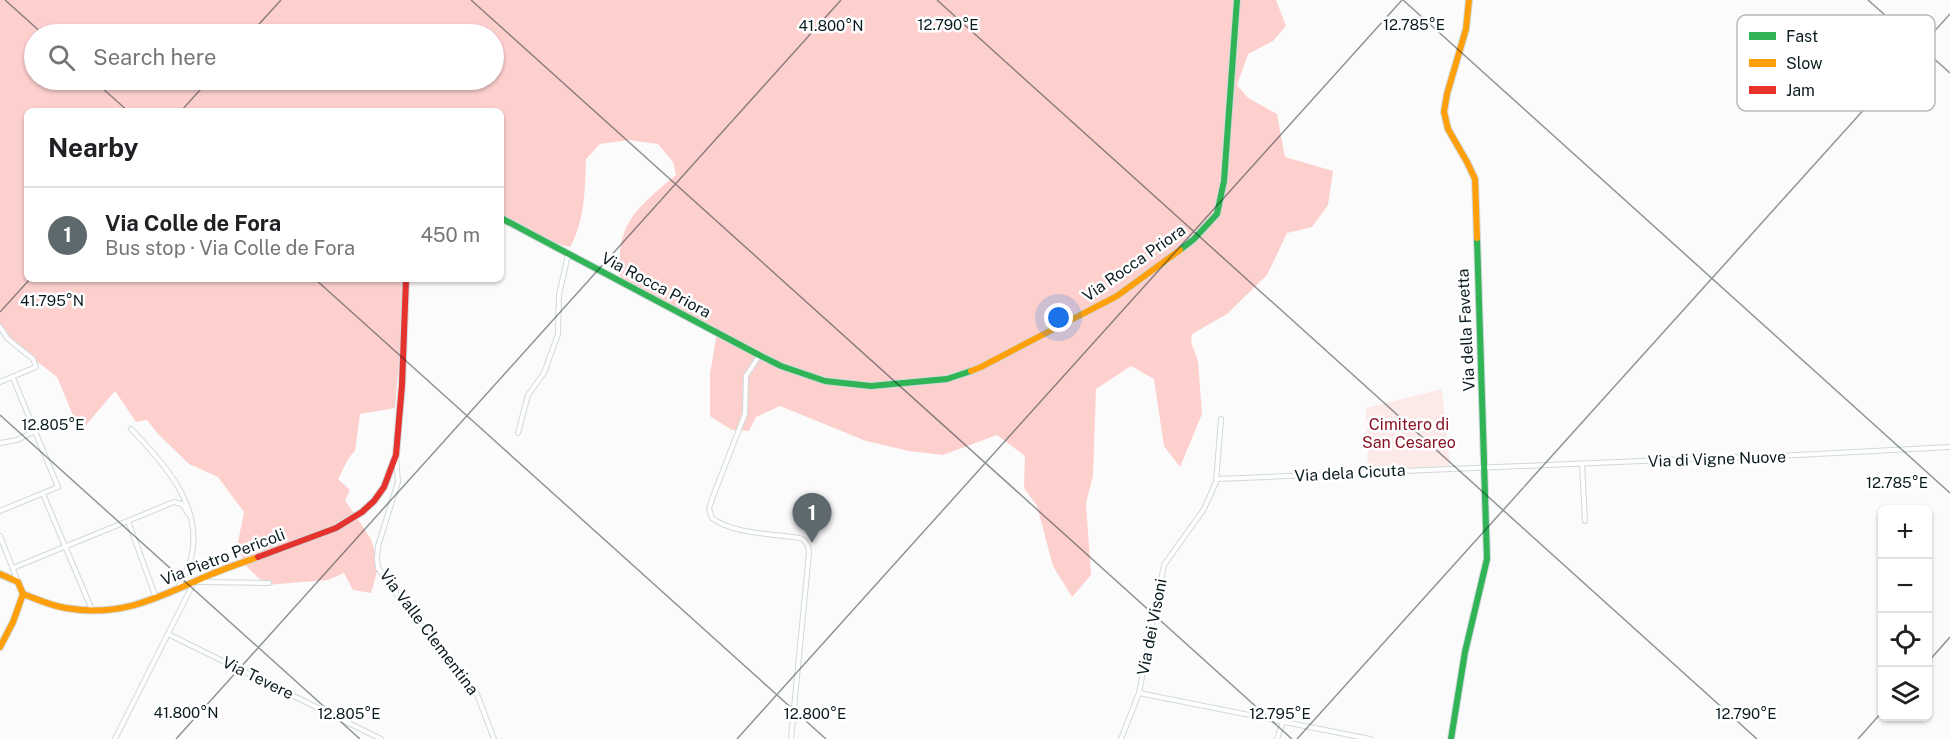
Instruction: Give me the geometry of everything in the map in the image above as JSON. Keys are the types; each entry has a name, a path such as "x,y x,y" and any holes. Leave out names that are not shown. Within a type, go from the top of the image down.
{"street":[{"name":"Via Rocca Priora","path":"504,220 781,366 825,381 871,386 947,379 981,367 1116,296 1194,239 1217,214 1224,181 1229,134 1237,0"},
{"name":"Via della Favetta","path":"1451,739 1468,634 1486,564 1475,179 1468,161 1449,131 1444,113 1446,97 1468,27 1469,0"},
{"path":"518,433 528,395 543,376 558,334 559,291 568,255"},
{"path":"396,455 402,385 406,282"},
{"path":"0,327 8,339 33,359 36,367 0,382"},
{"path":"759,355 746,376 745,414 709,510 712,518 722,524 754,532 800,538 808,545 791,739"},
{"path":"0,511 58,487 13,378"},
{"name":"Via dei Visoni","path":"1120,739 1139,693 1164,565 1204,509 1217,479 1221,419"},
{"path":"131,429 148,446 185,498 193,534 191,555 177,589"},
{"path":"0,443 18,440 35,431"},
{"name":"Via di Vigne Nuove","path":"1483,467 1950,447"},
{"name":"Via Pietro Pericoli","path":"23,594 62,608 92,611 124,609 156,598 194,581 331,530 351,520 379,494 388,479 396,455"},
{"name":"Via Valle Clementina","path":"396,455 399,478 378,546 379,570 475,692 494,739"},
{"path":"1582,464 1585,521"},
{"name":"Via dela Cicuta","path":"1217,479 1483,467"},
{"path":"44,494 92,611"},
{"path":"12,568 176,502 182,504 189,515"},
{"path":"128,521 156,598"},
{"path":"0,536 23,594 13,622 0,647"},
{"path":"0,574 18,582"},
{"path":"116,739 194,581 269,583"},
{"name":"Via Tevere","path":"168,634 381,739"},
{"path":"1139,693 1370,739"},
{"path":"1277,739 1283,722"}],"green space":[{"name":"Cimitero di San Cesareo","path":"1442,389 1450,466 1368,470 1366,408"}],"shaded area":[{"path":"0,0 1276,0 1286,26 1273,41 1248,54 1237,85 1248,98 1277,114 1285,157 1333,171 1328,205 1312,227 1287,233 1267,275 1227,314 1192,334 1191,342 1198,361 1202,414 1180,467 1164,446 1154,379 1131,366 1096,389 1093,476 1086,503 1091,575 1072,597 1053,566 1037,506 1024,488 1025,456 997,435 943,455 909,451 866,441 780,406 756,417 749,431 732,430 710,416 710,374 717,332 621,282 619,263 621,246 630,220 649,198 676,175 673,162 658,144 629,140 600,144 586,159 579,226 570,247 541,240 504,220 504,108 24,108 24,282 406,282 395,408 360,414 355,451 338,479 350,490 345,500 371,539 379,565 371,593 353,590 344,573 328,580 266,585 247,567 237,547 244,512 218,477 189,464 147,420 136,422 115,391 80,432 57,377 8,339 0,327"}],"traffic: fast":[{"path":"1180,250 1194,239 1217,214 1224,181 1237,0"},
{"path":"504,220 759,355 781,366 825,381 871,386 947,379 971,371"},
{"path":"1451,739 1465,652 1487,559 1477,238"}],"traffic: slow":[{"path":"1469,0 1466,29 1444,112 1448,129 1475,179 1477,238"},
{"path":"971,371 1117,296 1180,250"},
{"path":"23,594 66,608 86,610 122,608 156,598 213,573 258,557"},
{"path":"0,574 18,582 23,594 13,622 0,647"}],"traffic: jam":[{"path":"258,557 336,528 362,512 384,487 396,455 402,385 406,282"}],"place":[{"name":"Via Colle de Fora","path":"812,543"}]}
